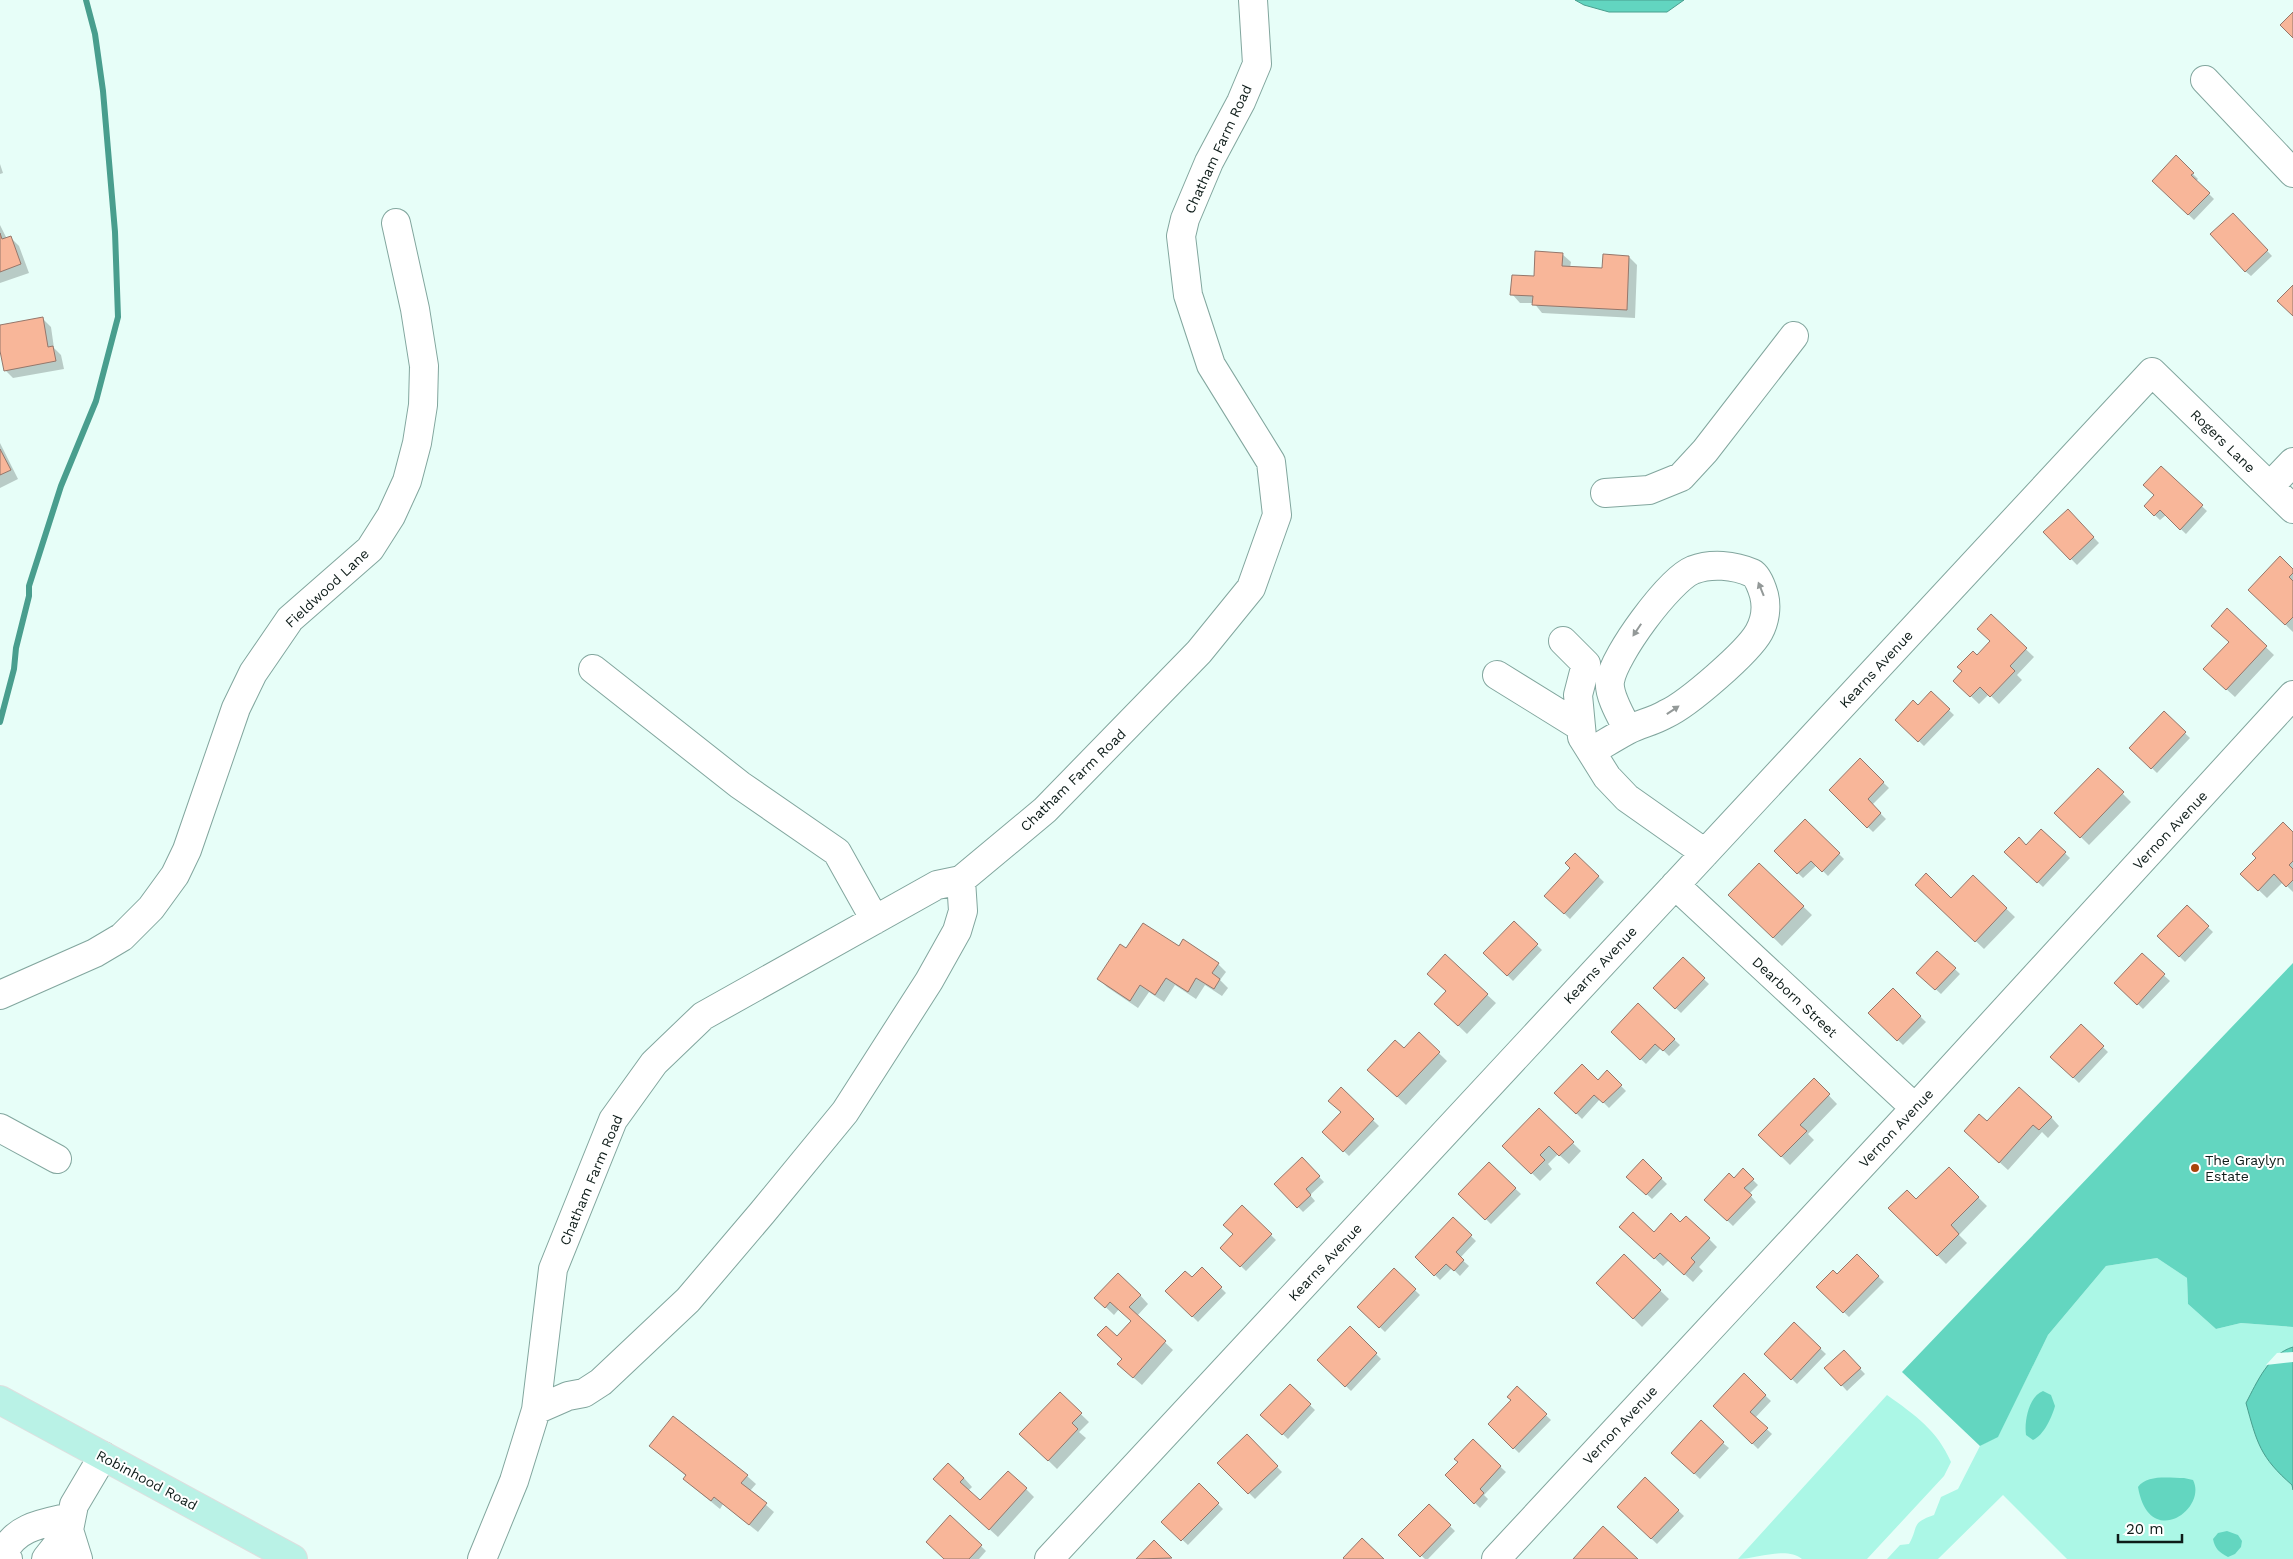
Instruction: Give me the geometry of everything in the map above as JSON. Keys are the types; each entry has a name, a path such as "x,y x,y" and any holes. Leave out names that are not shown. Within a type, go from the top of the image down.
{"main road":[{"name":"Robinhood Road","path":"0,1400 293,1559"}],"street":[{"name":"Chatham Farm Road","path":"482,1559 514,1481 536,1410 553,1269 613,1120 654,1063 703,1016 937,885 960,880 1045,810 1199,652 1251,588 1277,515 1271,462 1211,365 1188,295 1181,236 1209,162 1241,102 1257,64 1253,0"},
{"path":"2205,80 2293,173"},
{"name":"Fieldwood Lane","path":"0,995 95,953 122,937 151,908 175,875 187,850 236,708 253,673 290,619 370,548 391,516 407,480 417,443 424,395 424,366 415,309 396,223"},
{"path":"1605,493 1649,490 1681,477 1705,451 1794,336"},
{"name":"Rogers Lane","path":"2152,372 2293,509"},
{"name":"Kearns Avenue","path":"1049,1559 2152,372"},
{"path":"2270,486 2293,462"},
{"path":"1592,752 1628,730 1668,714 1704,688 1742,652 1759,632 1767,606 1763,590 1755,574 1741,568 1714,565 1692,570 1669,588 1620,658 1610,682 1616,707 1628,730"},
{"path":"1564,641 1586,664 1578,694 1582,737 1607,777 1627,798 1705,853"},
{"path":"593,670 740,785 837,852 875,920"},
{"path":"1497,675 1581,727"},
{"name":"Vernon Avenue","path":"1496,1559 1915,1108 2293,696"},
{"path":"536,1410 568,1396 584,1393 601,1382 688,1300 839,1119 929,982 957,931 963,911 960,880"},
{"name":"Dearborn Street","path":"1675,885 1915,1108"},
{"path":"0,1128 57,1159"},
{"path":"46,1559 70,1524 74,1505 103,1456"},
{"path":"8,1559 4,1553 9,1542 27,1529 70,1524"},
{"path":"70,1524 78,1559"}],"shaded area":[{"path":"1575,0 1684,0 1667,12 1609,12 1584,5"},
{"path":"2293,963 2293,1327 2241,1323 2216,1329 2188,1304 2187,1278 2157,1258 2106,1266 2048,1335 1998,1437 1980,1446 1902,1372"},
{"path":"2157,1258 2187,1278 2188,1304 2216,1329 2241,1323 2293,1327 2293,1559 2067,1559 2003,1495 1938,1559 1887,1559 1900,1545 1909,1544 1918,1523 1934,1515 1941,1497 1958,1489 1980,1446 1998,1436 2048,1335 2106,1266"},
{"path":"2293,1347 2293,1490 2292,1485 2273,1466 2261,1448 2253,1429 2246,1403 2270,1362"},
{"path":"2043,1391 2051,1395 2055,1406 2044,1430 2033,1440 2026,1435 2028,1410 2034,1398"},
{"path":"1887,1395 1924,1424 1939,1441 1951,1462 1944,1476 1867,1559 1802,1559 1795,1555 1780,1553 1738,1559"},
{"path":"2153,1478 2184,1478 2193,1480 2195,1491 2192,1502 2185,1512 2175,1518 2164,1521 2153,1517 2144,1506 2138,1487"},
{"path":"2227,1531 2238,1535 2242,1541 2241,1547 2235,1554 2228,1557 2218,1550 2213,1539 2218,1533"}],"pier":[{"path":"2293,1352 2293,1362 2266,1365 2277,1353"}],"building":[{"path":"2293,12 2293,38 2280,25"},
{"path":"2176,155 2194,173 2191,175 2210,193 2188,215 2152,181"},
{"path":"2233,213 2268,250 2245,272 2210,234"},
{"path":"0,233 2,239 11,236 21,264 0,272"},
{"path":"1535,251 1563,253 1562,266 1602,268 1603,254 1629,256 1627,310 1532,305 1533,296 1510,295 1512,275 1534,276"},
{"path":"2293,285 2293,316 2277,301"},
{"path":"43,317 48,347 53,346 56,361 4,371 0,351 0,325"},
{"path":"0,449 11,470 0,475"},
{"path":"2161,466 2203,505 2180,530 2160,510 2154,516 2144,506 2154,495 2143,485"},
{"path":"2068,509 2094,537 2070,560 2043,532"},
{"path":"2280,556 2293,569 2293,573 2289,577 2293,581 2293,617 2285,625 2248,590"},
{"path":"2227,608 2267,646 2226,690 2203,669 2229,642 2211,626"},
{"path":"1991,614 2027,648 2010,666 2015,671 1990,697 1980,687 1970,697 1953,681 1962,671 1957,667 1973,651 1977,655 1990,641 1977,629"},
{"path":"1931,691 1950,709 1918,742 1895,720 1913,700 1918,705"},
{"path":"2164,711 2186,732 2151,769 2129,748"},
{"path":"1860,758 1884,782 1868,799 1881,813 1867,828 1829,790"},
{"path":"2098,768 2124,792 2080,838 2054,813"},
{"path":"1805,819 1840,853 1822,872 1811,861 1797,874 1774,851"},
{"path":"2283,822 2293,832 2293,861 2289,865 2293,869 2293,880 2286,887 2274,874 2258,891 2240,874 2256,858 2252,854"},
{"path":"2041,829 2066,852 2037,883 2004,852 2019,837 2026,845"},
{"path":"1575,853 1599,876 1564,914 1544,896 1570,868 1565,863"},
{"path":"1759,863 1804,906 1773,938 1728,895"},
{"path":"1926,873 1951,898 1973,875 2007,908 1975,942 1915,885"},
{"path":"2187,905 2209,926 2179,957 2157,936"},
{"path":"1514,921 1538,944 1507,976 1483,953"},
{"path":"1143,923 1179,946 1183,939 1219,963 1212,973 1220,979 1214,989 1196,978 1188,992 1166,978 1155,995 1140,985 1130,1001 1097,979 1120,944 1126,948"},
{"path":"1937,951 1956,968 1935,990 1916,973"},
{"path":"2142,953 2165,974 2137,1005 2114,983"},
{"path":"1445,954 1488,994 1458,1026 1434,1004 1446,991 1427,974"},
{"path":"1683,957 1705,978 1675,1009 1653,988"},
{"path":"1893,988 1921,1016 1897,1041 1868,1013"},
{"path":"1638,1003 1675,1039 1663,1051 1655,1044 1640,1060 1611,1032"},
{"path":"2081,1024 2104,1046 2073,1078 2050,1057"},
{"path":"1419,1032 1440,1052 1397,1097 1367,1070 1395,1040 1404,1048"},
{"path":"1582,1064 1598,1080 1607,1070 1622,1085 1603,1103 1594,1095 1576,1114 1554,1093"},
{"path":"1814,1078 1830,1094 1800,1125 1807,1131 1781,1157 1758,1135"},
{"path":"1341,1087 1374,1119 1343,1152 1322,1132 1341,1112 1328,1101"},
{"path":"2019,1087 2052,1117 2039,1130 2033,1125 1999,1163 1964,1131 1979,1114 1987,1121"},
{"path":"1539,1108 1574,1142 1559,1156 1549,1146 1540,1155 1545,1160 1531,1174 1502,1146"},
{"path":"1302,1157 1320,1176 1306,1189 1311,1195 1297,1208 1274,1184"},
{"path":"1643,1159 1662,1178 1646,1195 1626,1177"},
{"path":"1489,1162 1516,1188 1485,1220 1458,1194"},
{"path":"1949,1167 1979,1197 1951,1225 1959,1234 1937,1256 1888,1208 1907,1190 1916,1199"},
{"path":"1743,1168 1754,1179 1744,1188 1752,1195 1727,1221 1704,1200 1729,1173 1734,1178"},
{"path":"1242,1205 1272,1234 1240,1267 1220,1248 1233,1234 1223,1225"},
{"path":"1633,1212 1654,1232 1671,1213 1680,1222 1686,1216 1710,1238 1691,1258 1695,1262 1684,1275 1660,1253 1654,1259 1619,1227"},
{"path":"1453,1217 1472,1235 1456,1252 1464,1260 1454,1271 1446,1264 1434,1276 1415,1257"},
{"path":"1624,1254 1661,1290 1633,1319 1596,1283"},
{"path":"1857,1254 1879,1276 1843,1313 1816,1287 1833,1270 1837,1274"},
{"path":"1202,1267 1222,1287 1192,1317 1165,1291 1185,1271 1192,1277"},
{"path":"1394,1268 1416,1289 1379,1328 1357,1307"},
{"path":"1118,1273 1141,1295 1129,1307 1166,1341 1133,1378 1117,1364 1122,1359 1097,1335 1106,1326 1117,1336 1131,1321 1110,1302 1105,1308 1094,1298"},
{"path":"1794,1322 1821,1348 1791,1380 1764,1354"},
{"path":"1350,1326 1377,1353 1345,1387 1317,1360"},
{"path":"1844,1350 1861,1368 1841,1386 1824,1368"},
{"path":"1744,1373 1766,1395 1750,1412 1768,1428 1752,1444 1713,1406"},
{"path":"1290,1384 1311,1404 1282,1435 1260,1415"},
{"path":"1517,1386 1547,1414 1513,1449 1488,1424 1511,1400 1507,1397"},
{"path":"1060,1392 1082,1413 1072,1423 1078,1429 1048,1461 1019,1434"},
{"path":"673,1416 748,1475 741,1483 767,1503 749,1525 714,1497 711,1501 683,1479 686,1475 649,1446"},
{"path":"1701,1420 1724,1442 1694,1474 1671,1453"},
{"path":"1247,1434 1278,1466 1248,1494 1217,1463"},
{"path":"1473,1439 1501,1466 1480,1489 1484,1493 1474,1504 1445,1475 1458,1462 1454,1459"},
{"path":"948,1463 964,1478 960,1482 980,1500 1008,1471 1027,1488 989,1530 933,1479"},
{"path":"1645,1477 1679,1510 1651,1539 1617,1507"},
{"path":"1199,1483 1219,1503 1181,1541 1161,1522"},
{"path":"1429,1504 1451,1525 1420,1557 1398,1535"},
{"path":"950,1515 982,1545 969,1559 944,1559 926,1542"},
{"path":"1603,1526 1638,1559 1573,1559"},
{"path":"1362,1538 1384,1559 1344,1559"},
{"path":"1154,1540 1172,1558 1136,1559"}],"waterway":[{"path":"0,722 14,669 16,648 29,596 29,586 61,486 96,401 118,317 115,232 103,91 95,34 86,0"}],"place":[{"name":"The Graylyn Estate","path":"2195,1168"}]}
